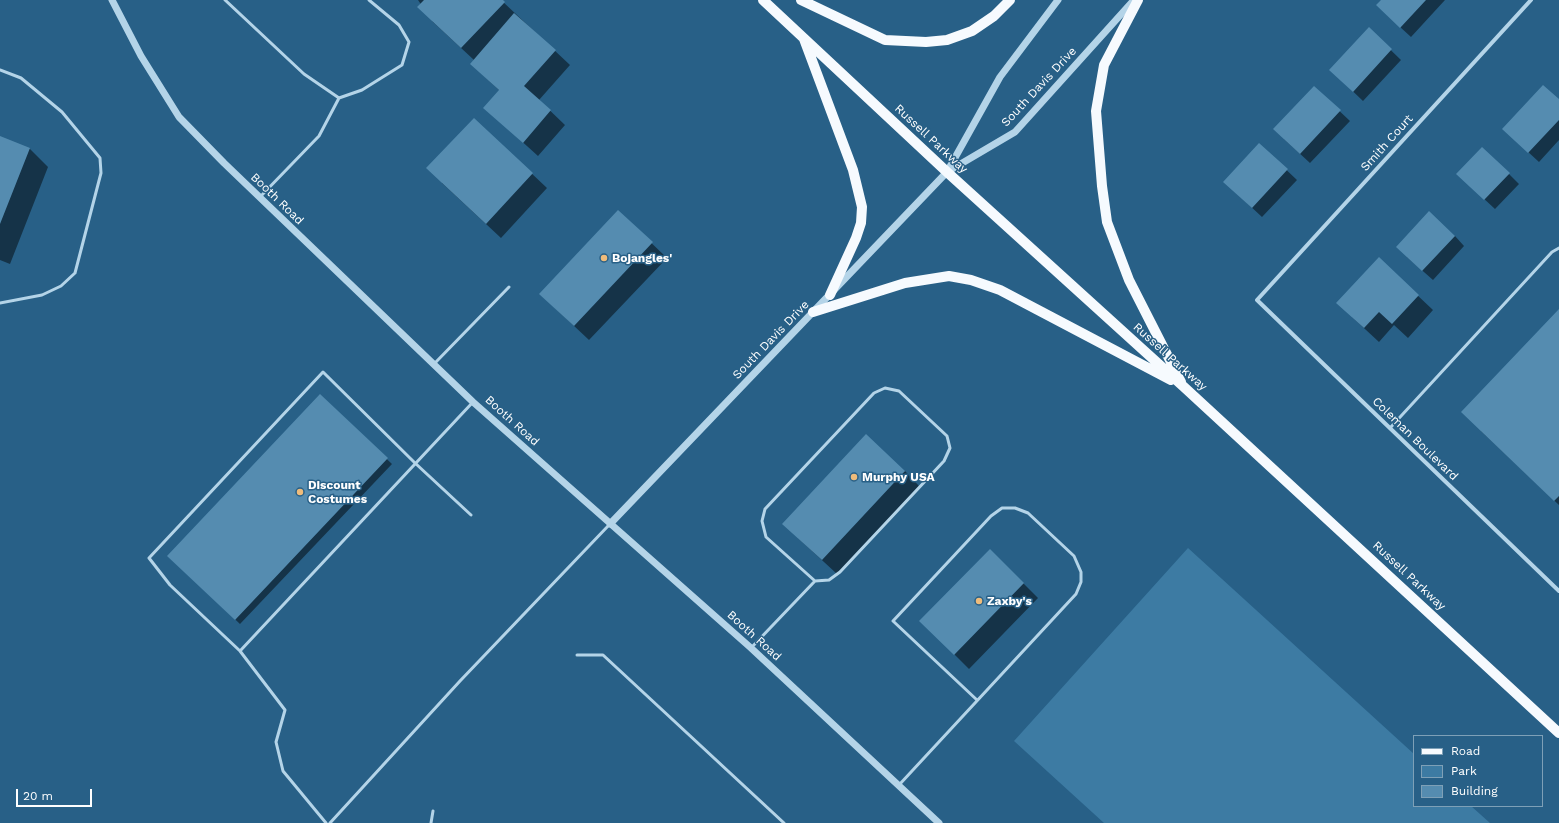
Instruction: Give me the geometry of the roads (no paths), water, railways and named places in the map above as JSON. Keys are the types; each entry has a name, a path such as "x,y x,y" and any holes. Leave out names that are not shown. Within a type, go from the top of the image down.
{"main road":[{"name":"Russell Parkway","path":"763,0 947,172 1184,387 1559,733"},
{"path":"801,0 885,40 926,42 947,40 972,31 994,16 1010,0"},
{"path":"1138,0 1104,65 1096,112 1102,186 1107,222 1129,280 1184,387"},
{"path":"803,37 853,170 862,207 861,222 856,238 830,295"},
{"path":"813,312 905,283 949,276 971,280 1000,290 1184,387"}],"street":[{"name":"Booth Road","path":"112,0 141,56 179,117 260,198 473,402 751,648 939,823"},
{"name":"South Davis Drive","path":"610,524 947,172 1000,77 1058,0"},
{"name":"South Davis Drive","path":"947,172 1015,132 1134,0"},
{"name":"Smith Court","path":"1257,300 1531,0"},
{"name":"Coleman Boulevard","path":"1257,300 1559,591"}],"lane":[{"path":"225,0 304,74 339,98"},
{"path":"260,198 319,136 339,98 362,90 402,65 409,42 398,25 369,0"},
{"path":"0,70 21,78 62,112 100,158 101,173 74,273 61,286 42,295 0,303"},
{"path":"1390,428 1552,252 1559,248"},
{"path":"434,364 509,287"},
{"path":"326,823 283,771 276,742 285,710 240,651 170,585 149,558 323,372 415,463 471,515"},
{"path":"751,648 815,581 829,580 840,572 944,461 950,448 947,436 899,391 885,388 874,393 765,508 762,521 766,537 815,581"},
{"path":"240,651 473,402"},
{"path":"899,786 1076,594 1081,582 1081,572 1074,556 1028,513 1015,508 1002,508 991,516 893,621 977,700"},
{"path":"330,823 460,681 610,524"},
{"path":"577,655 603,655 784,823"},
{"path":"431,823 433,811"}],"place":[{"name":"Bojangles'","path":"604,258"},
{"name":"Murphy USA","path":"854,477"},
{"name":"Discount Costumes","path":"300,492"},
{"name":"Zaxby's","path":"979,601"}]}
